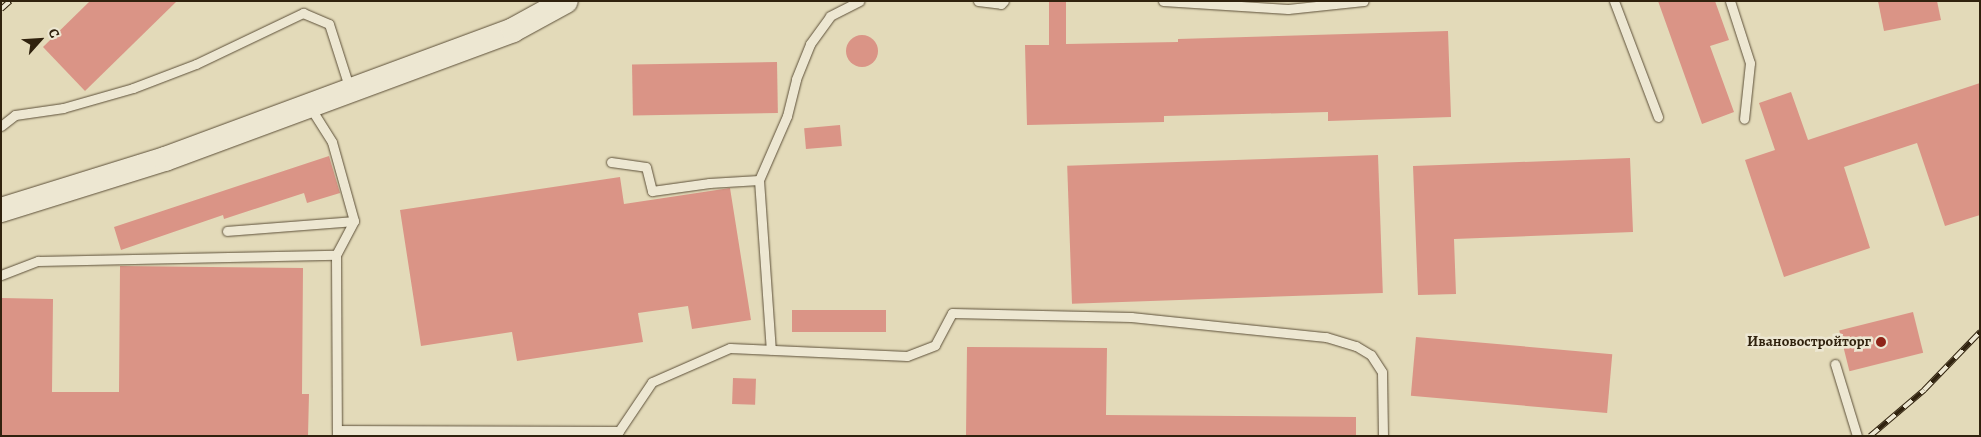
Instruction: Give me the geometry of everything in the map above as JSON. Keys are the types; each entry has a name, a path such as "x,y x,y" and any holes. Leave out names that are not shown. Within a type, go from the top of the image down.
{"street":[{"path":"1,210 164,159 513,30 566,1"}],"lane":[{"path":"771,350 759,180 787,116 796,79 810,44 830,16 859,1"},
{"path":"978,1 1001,4 1004,1"},
{"path":"1163,1 1288,9 1364,1"},
{"path":"1614,1 1658,117"},
{"path":"1730,1 1750,63 1744,120"},
{"path":"1,126 15,115 63,108 133,88 196,64 303,13 329,24 350,90"},
{"path":"309,105 332,142 354,221 336,255 337,433 619,431 652,382 730,348 907,356 935,345 952,313 1131,317 1326,337 1356,346 1371,355 1382,372 1383,436"},
{"path":"611,162 646,167 652,191 709,183 759,180"},
{"path":"227,231 354,221"},
{"path":"1,275 38,261 336,255"},
{"path":"1835,364 1857,436"}],"building":[{"path":"90,1 177,1 85,91 43,47"},
{"path":"1049,1 1066,1 1066,44 1178,42 1178,39 1448,31 1451,117 1328,121 1328,112 1164,116 1164,122 1027,125 1025,45 1049,45"},
{"path":"1658,1 1715,1 1729,40 1710,46 1734,112 1702,124"},
{"path":"1878,1 1937,1 1941,20 1884,31"},
{"path":"862,35 868,36 873,40 877,45 877,57 873,62 868,66 862,67 856,66 851,62 847,57 846,51 847,45 851,40 856,36"},
{"path":"777,62 778,113 633,116 632,65"},
{"path":"1980,83 1980,215 1945,226 1917,143 1844,167 1870,248 1784,277 1745,160 1775,150 1759,103 1791,92 1808,140"},
{"path":"840,125 842,146 806,149 804,128"},
{"path":"1378,155 1383,293 1072,304 1067,166"},
{"path":"329,156 340,193 307,203 304,193 224,219 223,215 121,250 114,227"},
{"path":"1630,158 1633,232 1454,239 1456,294 1418,295 1413,166"},
{"path":"620,177 624,204 730,188 751,320 692,329 688,306 638,313 643,342 517,361 512,332 421,346 400,210"},
{"path":"120,266 303,268 302,394 309,394 308,436 1,436 1,298 53,299 52,392 119,392"},
{"path":"792,310 886,310 886,332 792,332"},
{"name":"Ивановостройторг","path":"1913,312 1923,353 1849,371 1839,330"},
{"path":"1416,337 1612,354 1607,413 1411,396"},
{"path":"967,347 1107,348 1106,415 1356,417 1356,436 966,436"},
{"path":"733,378 756,379 755,405 732,404"}],"railway":[{"path":"1,9 10,1"},
{"path":"1870,436 1924,390 1980,332"}],"place":[{"name":"Ивановостройторг","path":"1881,342"}]}
